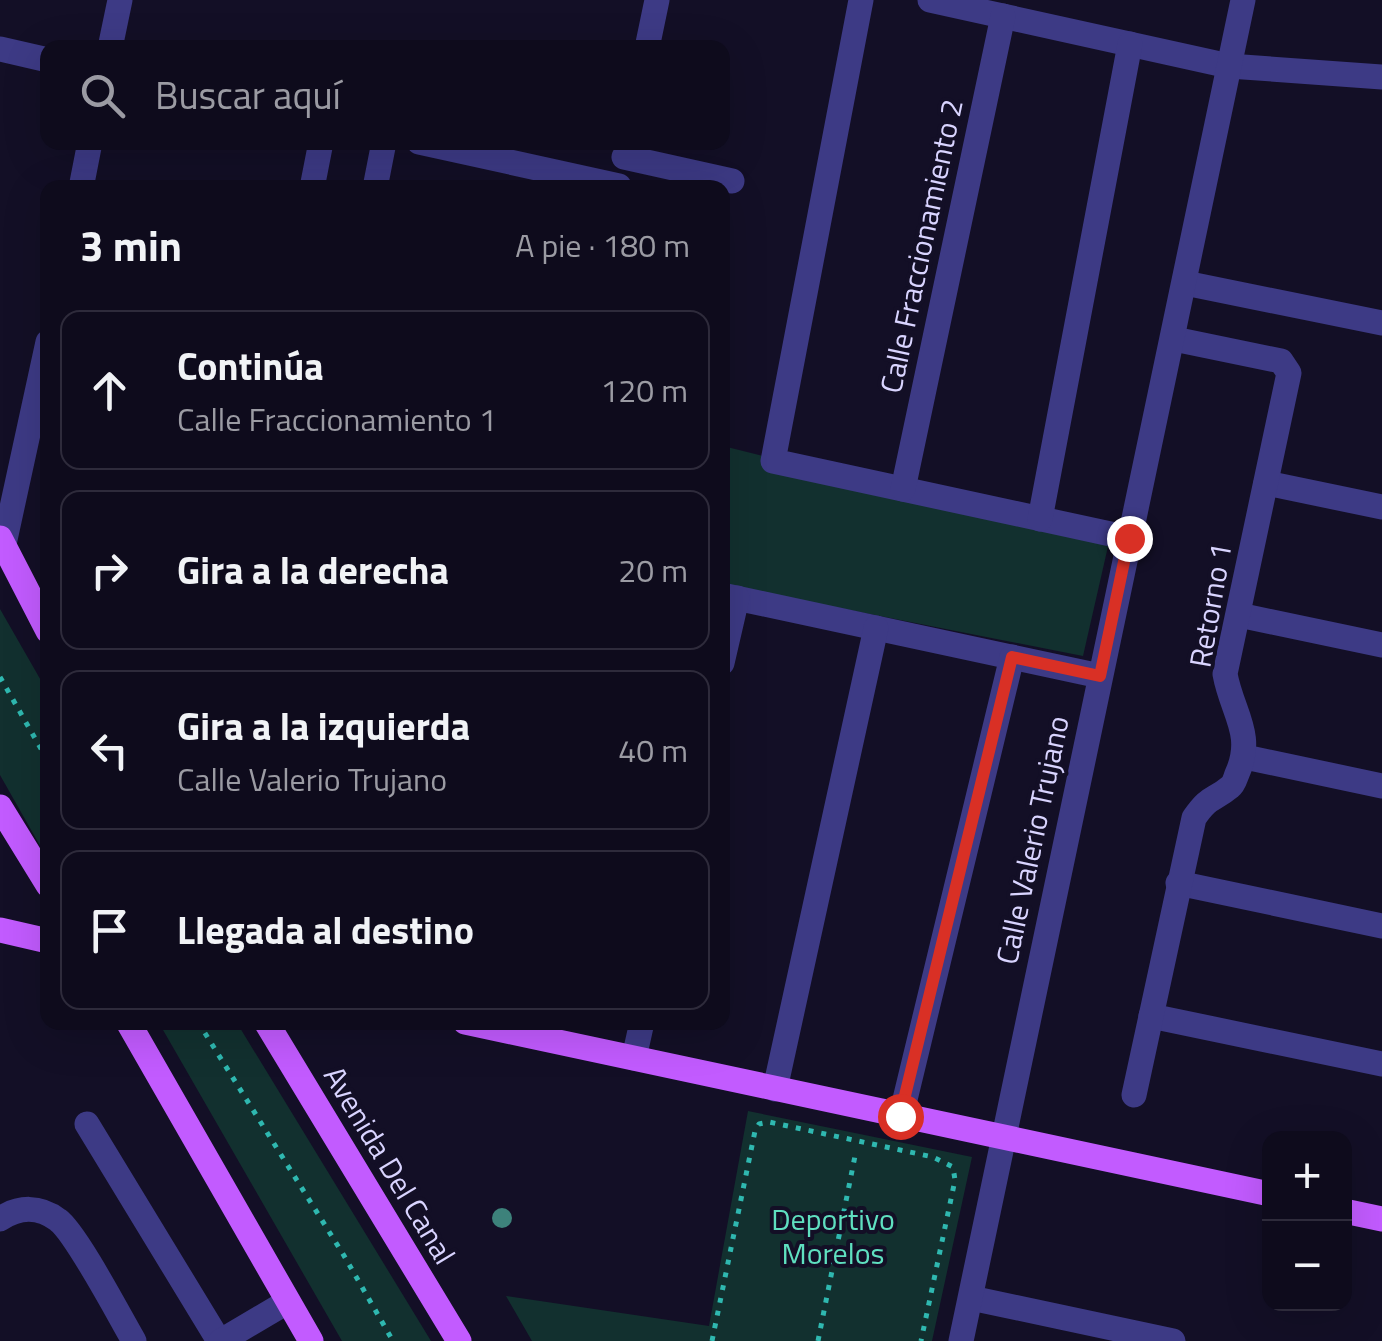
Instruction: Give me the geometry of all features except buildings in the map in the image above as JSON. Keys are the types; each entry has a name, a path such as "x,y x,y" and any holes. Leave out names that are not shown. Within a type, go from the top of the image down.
{"main road":[{"path":"2,541 40,615"},
{"path":"0,807 40,873"},
{"path":"0,930 40,938"},
{"path":"133,1030 310,1341"},
{"name":"Avenida Del Canal","path":"271,1030 459,1341"},
{"path":"503,1030 1262,1192"},
{"path":"1352,1212 1382,1218"}],"street":[{"path":"112,40 120,0"},
{"path":"649,40 657,0"},
{"path":"862,0 772,462 1129,538"},
{"path":"930,0 1229,66 1382,77"},
{"name":"Calle Valerio Trujano","path":"961,1341 1242,0"},
{"name":"Calle Fraccionamiento 2","path":"903,489 1003,16"},
{"path":"1040,518 1130,44"},
{"path":"0,49 40,58"},
{"path":"82,180 88,150"},
{"path":"314,180 319,150"},
{"path":"377,180 382,150"},
{"path":"455,150 588,180"},
{"path":"620,180 626,150 729,180"},
{"path":"1184,283 1382,323"},
{"name":"Retorno 1","path":"1174,339 1281,360 1288,373 1225,674 1230,702 1245,730 1245,757"},
{"path":"2,541 40,377"},
{"path":"1266,483 1382,507"},
{"path":"730,597 1100,676"},
{"path":"1239,615 1382,645"},
{"path":"775,1089 876,628"},
{"path":"900,1116 1012,657"},
{"path":"1134,1094 1178,883 1194,818 1206,800 1232,786 1245,757 1382,786"},
{"path":"1178,883 1382,926"},
{"path":"1151,1016 1382,1064"},
{"path":"634,1058 640,1030"},
{"path":"87,1124 220,1341 287,1302"},
{"path":"0,1219 12,1210 41,1210 62,1222 134,1341"},
{"path":"971,1298 1172,1341"}],"path":[{"path":"0,677 40,748"},
{"path":"203,1030 343,1254 392,1341"},
{"path":"712,1341 755,1131 760,1124 769,1122 933,1156 953,1167 955,1180 922,1341"},
{"path":"818,1341 855,1156"}],"green space":[{"path":"730,448 1109,542 1083,656 730,586"},
{"path":"0,609 40,679 40,846 0,775"},
{"path":"163,1030 241,1030 431,1341 342,1341"},
{"name":"Deportivo Morelos","path":"748,1111 972,1157 932,1341 532,1341 506,1296 709,1326"}],"route":[{"path":"900,1116 1012,657 1100,676 1129,538"}]}
